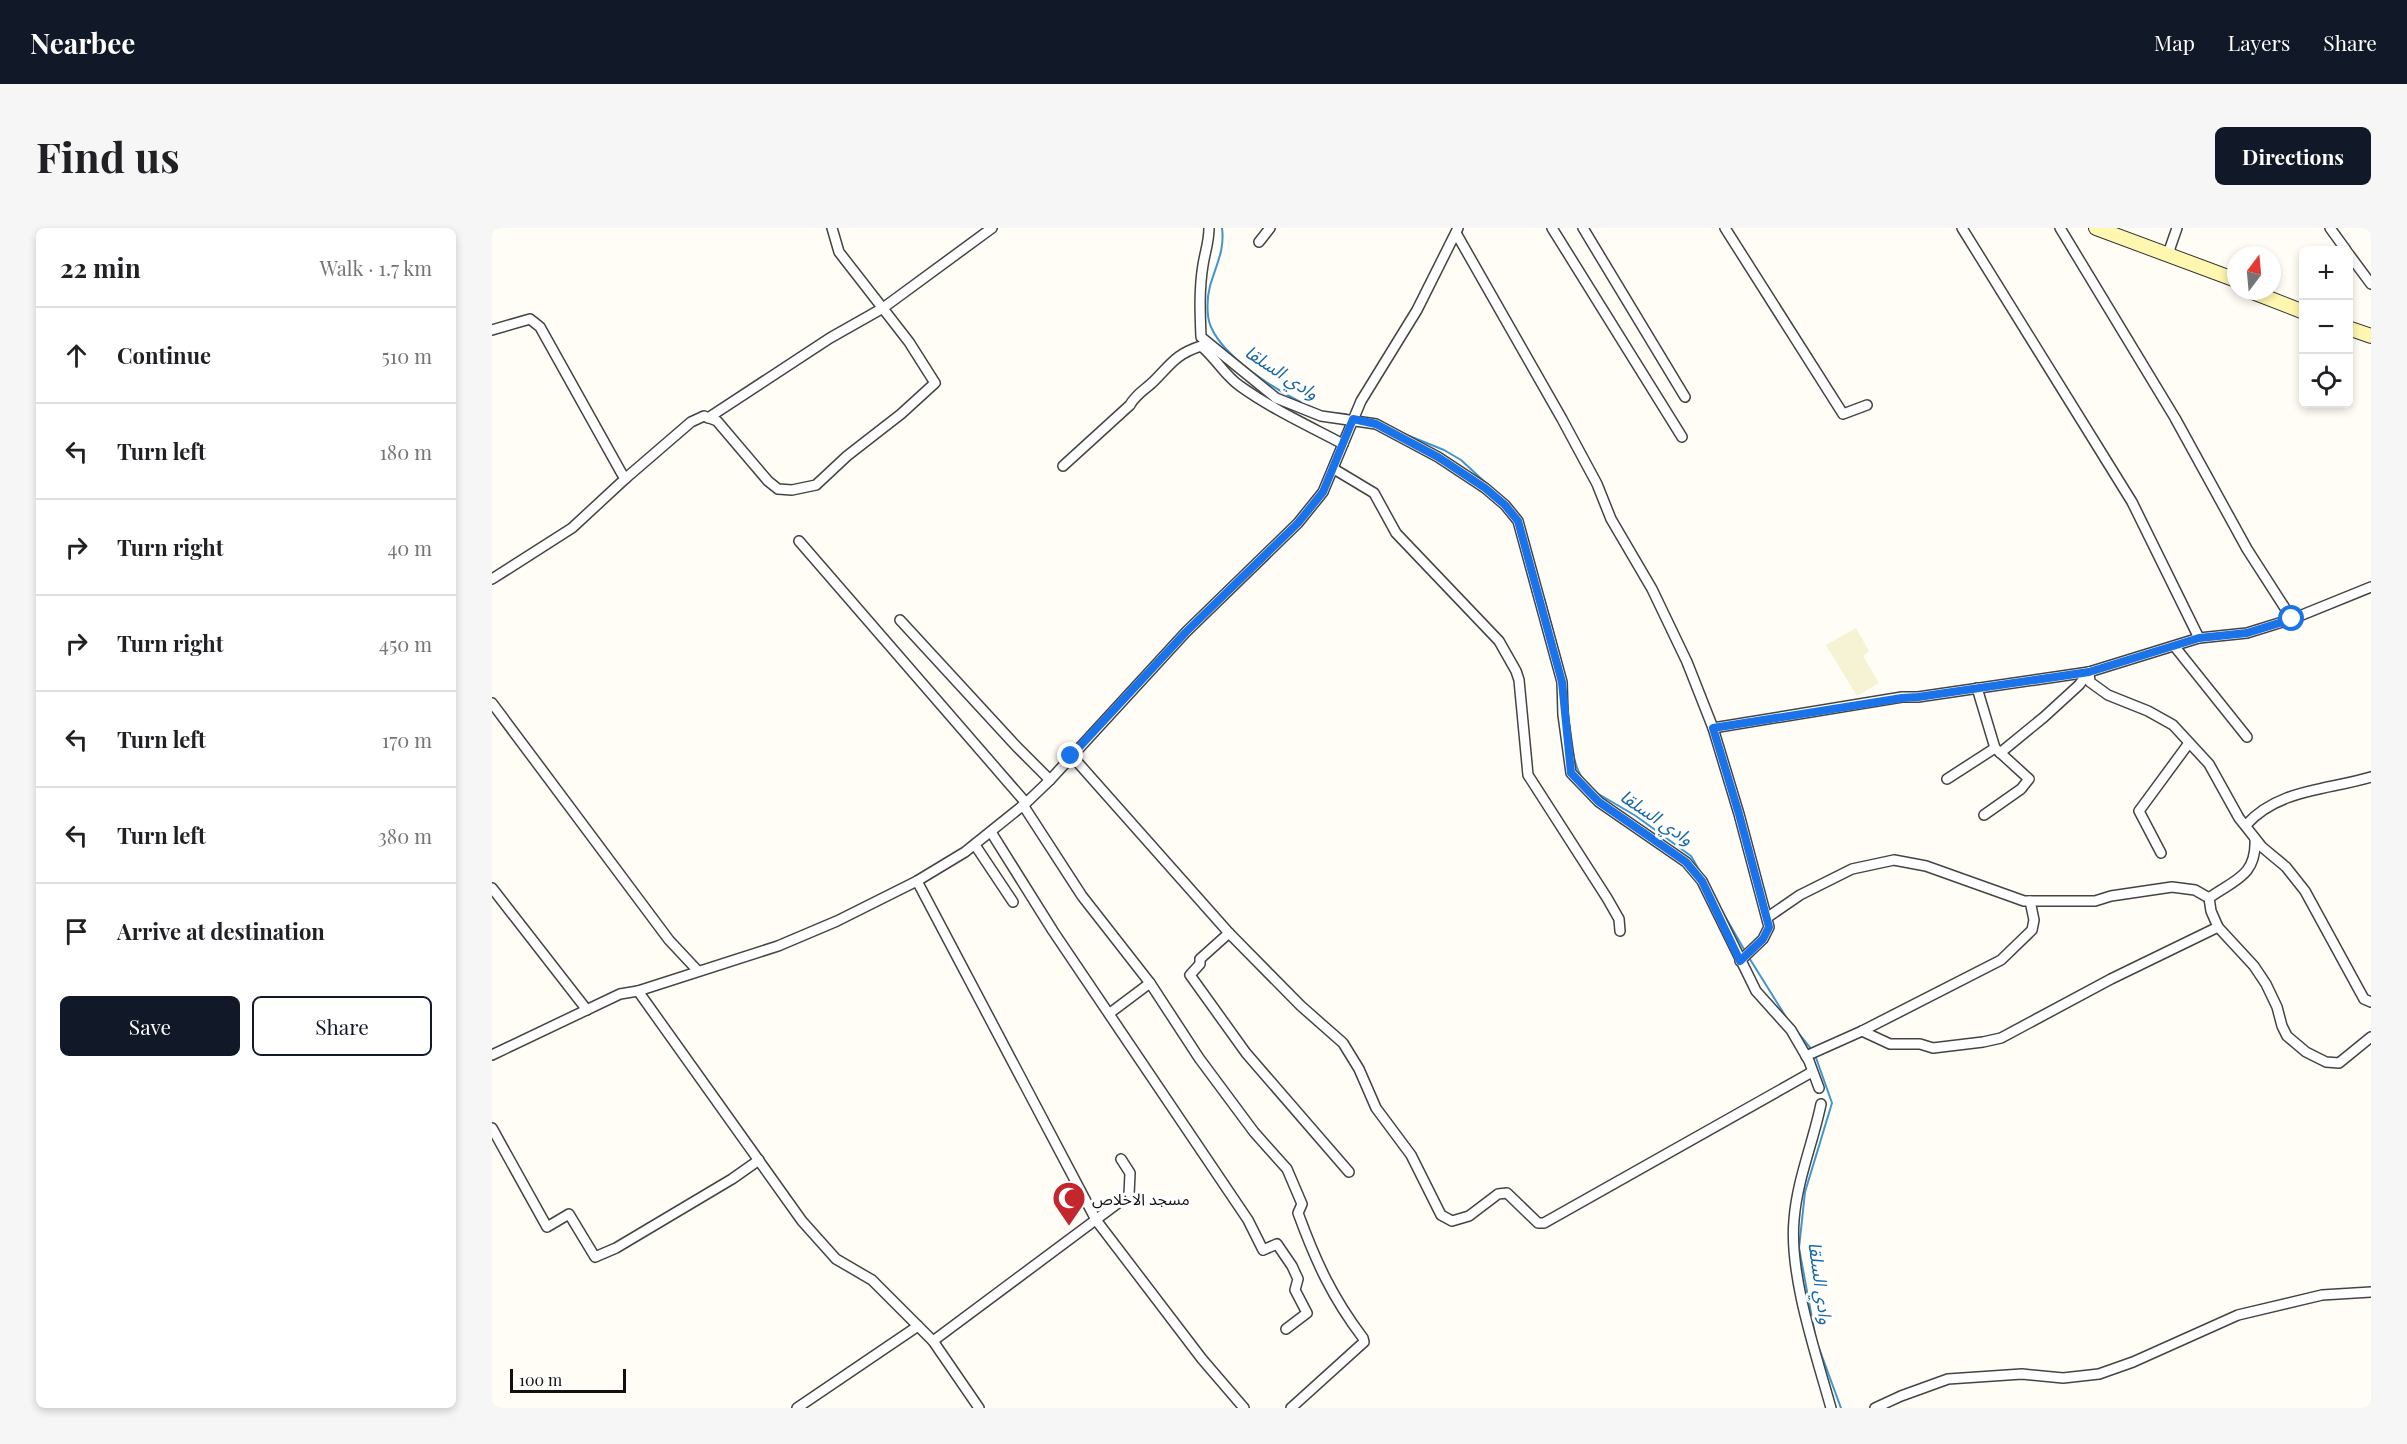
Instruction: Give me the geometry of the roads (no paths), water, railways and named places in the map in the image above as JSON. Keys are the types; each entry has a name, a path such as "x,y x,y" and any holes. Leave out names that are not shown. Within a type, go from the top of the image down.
{"main road":[{"path":"2096,228 2227,277"},
{"path":"2273,300 2299,310"},
{"path":"2353,329 2371,336"}],"street":[{"path":"492,579 572,528 691,422 704,416 717,421 768,481 778,489 792,490 816,485 847,456 901,414 935,383 909,342 839,252 831,228"},
{"path":"708,418 830,338 883,308 993,228"},
{"path":"1209,228 1209,245 1203,264 1199,302 1201,336 1276,398 1321,416 1376,424 1438,457 1485,488 1505,505 1518,521 1562,682 1571,773 1599,802 1686,862 1702,881 1756,991 1791,1030 1806,1056 1819,1088"},
{"path":"1259,242 1270,228"},
{"path":"1552,228 1682,437"},
{"path":"1583,228 1685,398"},
{"path":"1725,228 1843,414 1867,405"},
{"path":"1962,228 2132,502 2199,638"},
{"path":"2060,228 2175,418 2247,549 2292,619"},
{"path":"2171,255 2170,248 2177,228"},
{"path":"2330,228 2344,246"},
{"path":"492,1055 620,994 638,991 778,946 837,921 917,881 975,845 1025,804 1050,780 1186,632 1298,523 1323,492 1361,401 1417,310 1457,231"},
{"path":"1457,231 1597,484 1622,541 1652,589 1687,662 1713,728 1739,814 1762,906 1768,917 1769,927 1763,939 1740,961"},
{"path":"2353,259 2371,284"},
{"path":"492,330 530,319 540,327 622,474 627,478"},
{"path":"1063,466 1130,405 1134,398 1156,380 1165,368 1182,354 1201,346 1208,351 1224,373 1241,387 1343,444"},
{"path":"1334,469 1374,493 1396,533 1499,641 1519,680 1528,775 1607,898 1619,919 1620,931"},
{"path":"799,541 1025,804 1082,896 1150,984 1199,1058 1254,1132 1287,1169 1302,1204 1298,1213 1315,1259 1348,1319 1364,1342 1291,1408"},
{"path":"1713,728 1764,718 2089,672 2199,638 2247,633 2292,619 2368,589 2371,599"},
{"path":"900,620 1050,780"},
{"path":"2175,647 2247,737"},
{"path":"2089,672 2090,682 2108,695 2163,718 2173,725 2209,764 2239,818 2255,839 2286,867 2305,891 2364,999 2371,1002"},
{"path":"1947,779 1998,750 2044,717 2079,685 2089,672"},
{"path":"1977,688 1998,750 2029,779 2021,789 1984,815"},
{"path":"492,704 669,940 699,971"},
{"path":"2162,853 2139,812 2188,742"},
{"path":"1071,756 1229,933 1342,1044 1359,1069 1376,1108 1411,1155 1441,1215 1452,1221 1469,1216 1498,1194 1507,1193 1538,1223 1544,1222 1812,1072"},
{"path":"2246,825 2280,800 2311,789 2371,777"},
{"path":"991,832 1053,930 1248,1220 1263,1250 1277,1244 1292,1266 1298,1279 1295,1290 1306,1313 1286,1329"},
{"path":"2209,898 2242,877 2256,855 2255,839"},
{"path":"975,845 1013,902"},
{"path":"1768,917 1800,895 1852,869 1893,860 1926,866 1981,887 2030,901 2095,902 2111,896 2172,887 2195,890 2209,898"},
{"path":"917,881 1096,1220 1202,1359 1244,1408"},
{"path":"492,888 587,1010"},
{"path":"2209,898 2211,911 2218,927 2254,966 2277,1007 2287,1036 2306,1052 2326,1062 2339,1063 2371,1037"},
{"path":"1806,1056 1862,1031 2001,960 2032,930 2034,920 2030,901"},
{"path":"1862,1031 1890,1044 1920,1044 1933,1048 2001,1038 2111,979 2218,927"},
{"path":"1229,933 1200,959 1200,964 1190,975 1246,1053 1349,1172"},
{"path":"1110,1013 1150,984"},
{"path":"638,991 802,1221 836,1259 872,1280 933,1341 979,1408"},
{"path":"1821,1104 1815,1135 1798,1191 1793,1246 1804,1310 1831,1408"},
{"path":"492,1128 547,1227 569,1214 595,1257 626,1242 732,1179 759,1160"},
{"path":"933,1341 1129,1195 1130,1173 1121,1159"},
{"path":"1875,1408 1948,1379 2022,1374 2063,1378 2099,1374 2133,1362 2238,1315 2322,1295 2371,1292"},
{"path":"797,1408 918,1326"}],"waterway":[{"name":"وادي السلقا","path":"1222,228 1221,250 1208,296 1209,323 1218,339 1239,362 1280,391 1306,405"},
{"name":"وادي السلقا","path":"1328,413 1346,414"},
{"name":"وادي السلقا","path":"1397,431 1444,450 1461,460 1487,484"},
{"name":"وادي السلقا","path":"1544,598 1563,668"},
{"name":"وادي السلقا","path":"1567,703 1575,763 1583,779"},
{"name":"وادي السلقا","path":"1595,792 1636,816 1691,856 1702,875"},
{"name":"وادي السلقا","path":"1715,899 1745,951"},
{"name":"وادي السلقا","path":"1748,956 1786,1017"},
{"name":"وادي السلقا","path":"1795,1029 1812,1050"},
{"name":"وادي السلقا","path":"1815,1055 1832,1103 1805,1192 1799,1248 1816,1340 1841,1408"}],"place":[{"name":"مسجد الاخلاص","path":"1069,1227"}]}
